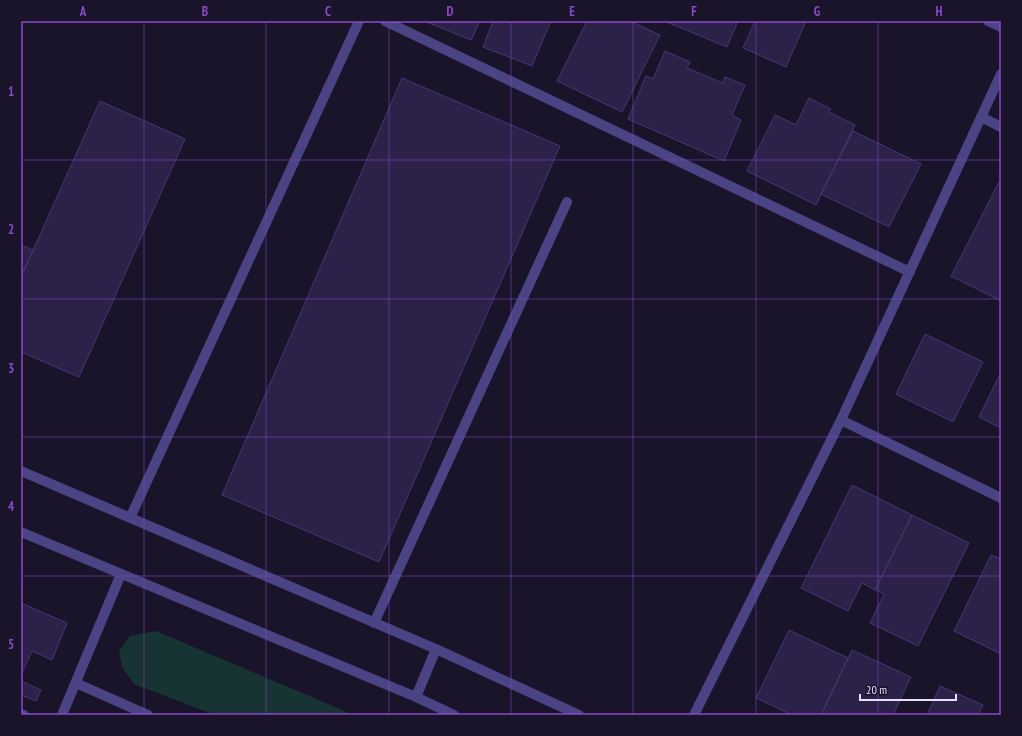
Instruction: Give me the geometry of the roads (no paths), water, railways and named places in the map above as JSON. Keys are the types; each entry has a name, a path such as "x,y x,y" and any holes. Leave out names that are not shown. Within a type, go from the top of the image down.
{"street":[{"path":"130,518 359,21"},
{"path":"385,21 910,272"},
{"path":"988,21 1001,27"},
{"path":"694,715 841,420 1001,74"},
{"path":"981,117 1001,127"},
{"path":"374,623 567,202"},
{"path":"841,420 1001,498"},
{"path":"21,471 436,649 579,715"},
{"path":"21,532 416,697 454,715"},
{"path":"62,715 121,574"},
{"path":"416,697 436,649"},
{"path":"76,683 148,715"}]}
